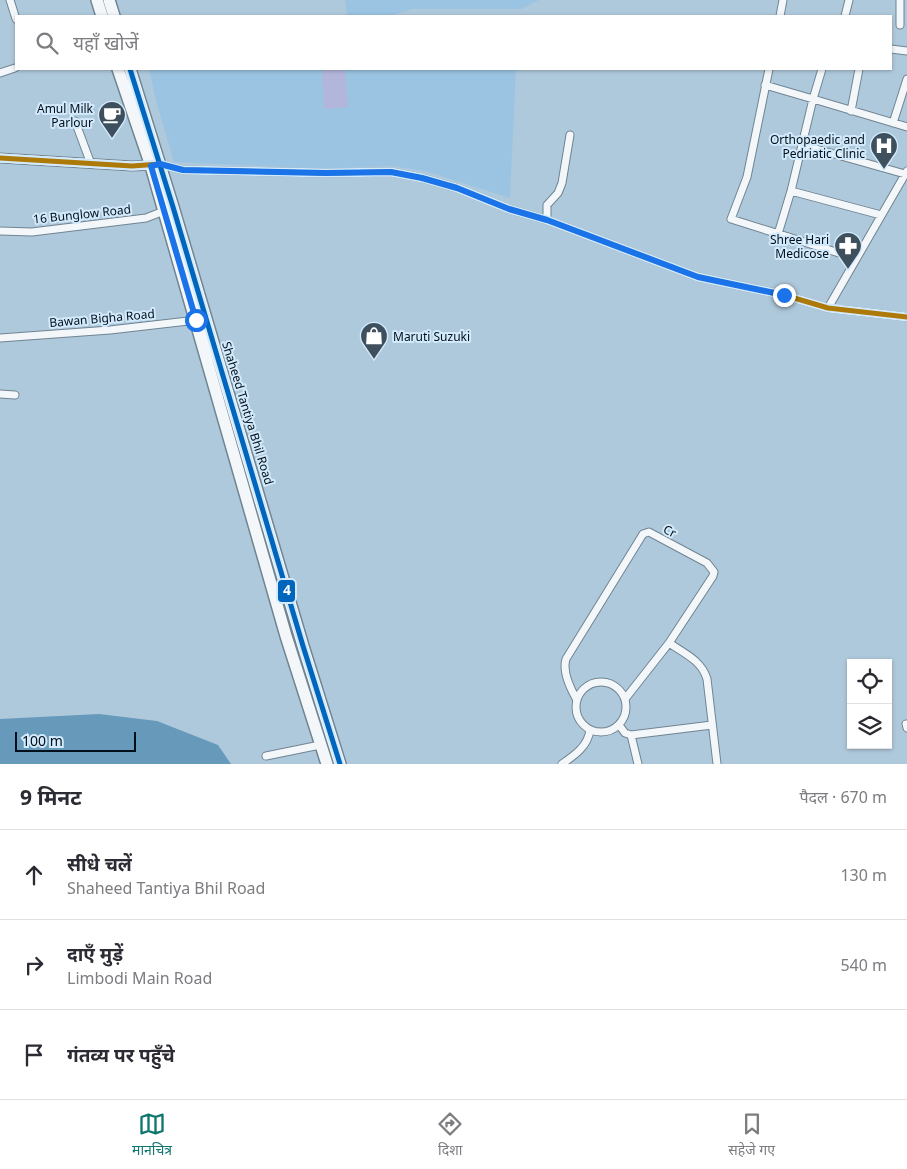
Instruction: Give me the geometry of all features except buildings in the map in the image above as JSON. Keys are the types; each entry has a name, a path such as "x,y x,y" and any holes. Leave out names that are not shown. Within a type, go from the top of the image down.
{"main road":[{"path":"97,0 102,15"},
{"path":"109,0 114,15"},
{"name":"Shaheed Tantiya Bhil Road","path":"118,70 156,165 164,211 201,319 286,636 326,764"},
{"name":"Shaheed Tantiya Bhil Road","path":"130,70 201,319 340,764"}],"street":[{"path":"10,0 15,16"},
{"path":"780,15 783,0"},
{"path":"845,15 848,0"},
{"path":"900,0 900,25"},
{"path":"892,49 907,51"},
{"path":"0,73 15,68"},
{"path":"769,70 747,177 732,220 855,258"},
{"path":"778,234 822,70"},
{"path":"851,111 859,70"},
{"path":"893,122 907,79"},
{"path":"765,85 907,126"},
{"path":"75,121 91,164"},
{"path":"547,220 547,204 558,193 562,183 570,135"},
{"path":"802,145 906,172 828,308"},
{"path":"0,158 91,164 156,165 183,170 326,173 391,172 457,188 509,209 547,220 698,277 784,295 828,308 907,317"},
{"path":"791,190 881,215"},
{"name":"16 Bunglow Road","path":"0,232 32,232 146,218 164,211"},
{"name":"Bawan Bigha Road","path":"0,338 110,330 201,319"},
{"path":"0,394 15,395"},
{"name":"Cr","path":"577,700 571,691 564,667 566,659 643,534 646,533 657,536 708,563 714,572 669,643 625,698"},
{"path":"669,643 699,664 704,670 707,680 717,764"},
{"path":"597,682 609,683 618,689 625,698 625,715 619,725 608,732 602,733 590,730 578,718 577,700 583,690 597,682"},
{"path":"906,724 907,728"},
{"path":"619,725 625,733 631,735 712,725"},
{"path":"562,764 585,745 589,738 590,730"},
{"path":"631,735 638,764"},
{"path":"266,756 320,745"}],"shaded area":[{"path":"345,0 539,0 521,9 412,9 393,15 347,15"},
{"path":"149,70 516,70 510,198 425,171 391,166 324,169 174,162 156,101"},
{"path":"322,70 345,70 348,107 324,109"},
{"path":"99,714 157,721 218,745 231,764 0,764 0,719"}],"transit line":[{"name":"4","path":"130,70 340,764"},
{"path":"0,158 132,166 160,164 183,170 326,173 391,172 457,188 509,209 547,220 698,277 784,295 828,308 907,317"}],"place":[{"name":"Amul Milk Parlour","path":"112,139"},
{"name":"Orthopaedic and Pedriatic Clinic","path":"884,170"},
{"name":"Shree Hari Medicose","path":"848,270"},
{"name":"Maruti Suzuki","path":"374,360"}],"route":[{"path":"196,320 151,166 160,164 183,170 326,173 391,172 422,178 457,188 509,209 547,220 698,277 784,295"}]}
